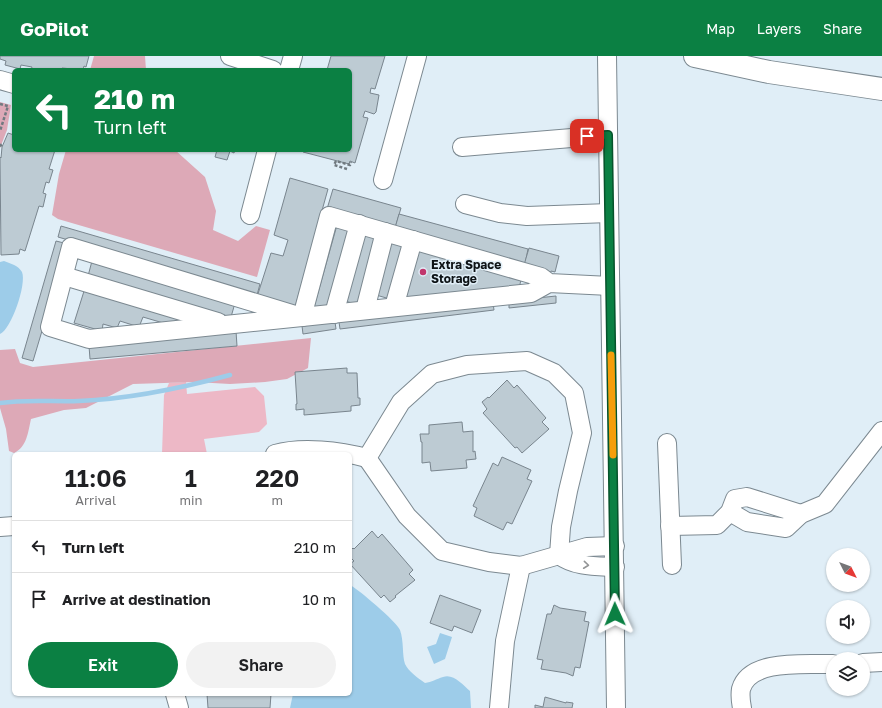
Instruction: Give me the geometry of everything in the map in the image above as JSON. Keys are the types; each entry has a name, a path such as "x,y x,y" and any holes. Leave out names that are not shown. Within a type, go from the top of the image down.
{"main road":[{"path":"695,56 770,72 882,90"}],"street":[{"path":"230,56 267,68"},
{"path":"290,68 293,56"},
{"path":"383,180 417,56"},
{"path":"607,56 615,546 616,708"},
{"path":"0,80 12,83"},
{"path":"462,147 608,135"},
{"path":"250,215 266,152"},
{"path":"465,204 500,213 526,216 609,213"},
{"path":"302,317 329,216 541,277 549,283"},
{"path":"334,314 359,224"},
{"path":"365,310 386,232"},
{"path":"394,307 413,240"},
{"path":"302,317 71,247 50,327 89,339 334,314 531,293 549,283 610,286"},
{"path":"64,276 227,325"},
{"path":"368,458 401,402 432,374 466,365 526,361 554,373 574,393 582,433 561,526 559,555"},
{"path":"730,512 747,522 786,528 801,514 824,504 882,431"},
{"path":"667,443 672,565"},
{"path":"281,452 342,452"},
{"path":"352,454 368,458 407,516 442,551 489,562 520,566 587,547 615,546"},
{"path":"670,526 717,525 730,512 735,500 747,497 801,514"},
{"path":"0,527 12,526"},
{"path":"559,555 567,561 579,564 615,567"},
{"path":"499,708 505,641 520,566"},
{"path":"870,663 882,662"},
{"path":"742,708 741,690 750,674 769,666 826,664"},
{"path":"176,696 179,708"}],"path":[{"path":"0,104 8,106 0,131"},
{"path":"347,169 334,165 336,161 350,165 351,162"}],"shaded area":[{"path":"94,56 145,56 146,68 91,68"},
{"path":"0,102 11,105 7,130 0,148"},
{"path":"65,152 177,152 205,177 216,211 213,230 238,241 256,226 270,230 257,277 58,219 52,215 59,174"},
{"path":"311,338 308,368 287,379 230,384 195,382 133,384 86,408 64,410 31,419 28,434 22,447 15,452 12,452 9,451 6,429 0,408 0,350 15,349 20,363 33,367"},
{"path":"186,382 187,394 255,387 264,396 267,424 259,432 204,439 207,452 162,452 164,395 169,383"}],"water":[{"path":"4,261 18,268 22,272 23,278 20,296 13,316 4,331 0,334 0,262"},
{"path":"352,586 377,606 400,630 406,667 416,677 425,683 447,676 454,678 470,691 471,708 290,708 293,696 352,696"},
{"path":"440,633 452,637 445,659 434,664 427,647 436,644"}],"building":[{"path":"0,56 89,56 86,67 84,66 84,68 32,68 21,65 20,68 16,68 5,65 6,61 0,59"},
{"path":"331,56 385,56 375,89 371,88 370,93 379,95 376,112 374,114 365,111 363,117 368,118 355,163 350,161 349,164 303,152 352,152 352,68 328,68"},
{"path":"8,133 12,134 12,152 54,152 49,169 53,170 49,183 46,182 43,193 46,194 43,207 39,206 25,251 20,249 19,254 1,255 0,157 1,158 2,147"},
{"path":"216,152 230,152 227,160 215,157"},
{"path":"290,178 328,189 294,311 256,300 271,253 283,256 288,240 274,235"},
{"path":"333,189 401,208 395,228 327,209"},
{"path":"399,214 528,249 525,264 395,228"},
{"path":"337,225 351,229 328,311 314,307"},
{"path":"61,226 260,284 257,295 58,237"},
{"path":"364,233 378,236 359,305 345,301"},
{"path":"391,240 405,244 390,299 376,295"},
{"path":"56,241 68,244 33,361 22,358"},
{"path":"419,248 522,276 519,288 404,302"},
{"path":"529,248 559,256 555,272 551,271 550,274 524,265"},
{"path":"92,261 235,303 231,317 88,276"},
{"path":"85,288 183,317 180,325 170,325 143,317 139,327 120,321 117,328 103,324 102,331 74,323"},
{"path":"556,296 556,303 509,308 509,301"},
{"path":"493,303 494,310 340,329 339,322"},
{"path":"335,322 336,329 303,334 302,326"},
{"path":"236,331 237,346 90,359 89,346"},
{"path":"347,368 347,373 357,373 358,398 360,398 360,405 351,406 351,411 304,415 304,409 296,410 295,372"},
{"path":"507,380 514,388 517,385 546,418 542,422 549,429 522,453 517,447 515,448 483,413 487,409 482,402 488,397 489,398"},
{"path":"462,422 463,432 473,431 473,452 475,451 476,459 466,460 467,468 431,471 430,462 422,463 422,442 420,434 429,434 429,425"},
{"path":"502,457 531,470 527,479 532,481 512,524 507,522 503,530 474,516 477,508 473,506 493,463 498,466"},
{"path":"372,531 378,538 382,534 413,570 409,574 415,580 395,596 396,597 390,602 384,595 381,598 352,566 352,562 354,561 352,559 352,549 354,549"},
{"path":"440,595 481,610 472,633 454,626 452,631 430,623"},
{"path":"554,605 560,608 586,612 584,621 589,622 580,668 575,667 573,676 566,673 541,669 543,660 537,659 547,614 551,614"},
{"path":"207,696 271,696 270,708 208,708"},
{"path":"545,697 566,703 573,703 572,708 535,708 535,705 543,707"}],"waterway":[{"path":"0,403 30,401 79,401 117,398 174,388 230,375"}],"slow traffic":[{"path":"611,355 613,455"}],"place":[{"name":"Extra Space Storage","path":"423,272"}],"route":[{"path":"587,136 608,135 615,614"}]}
